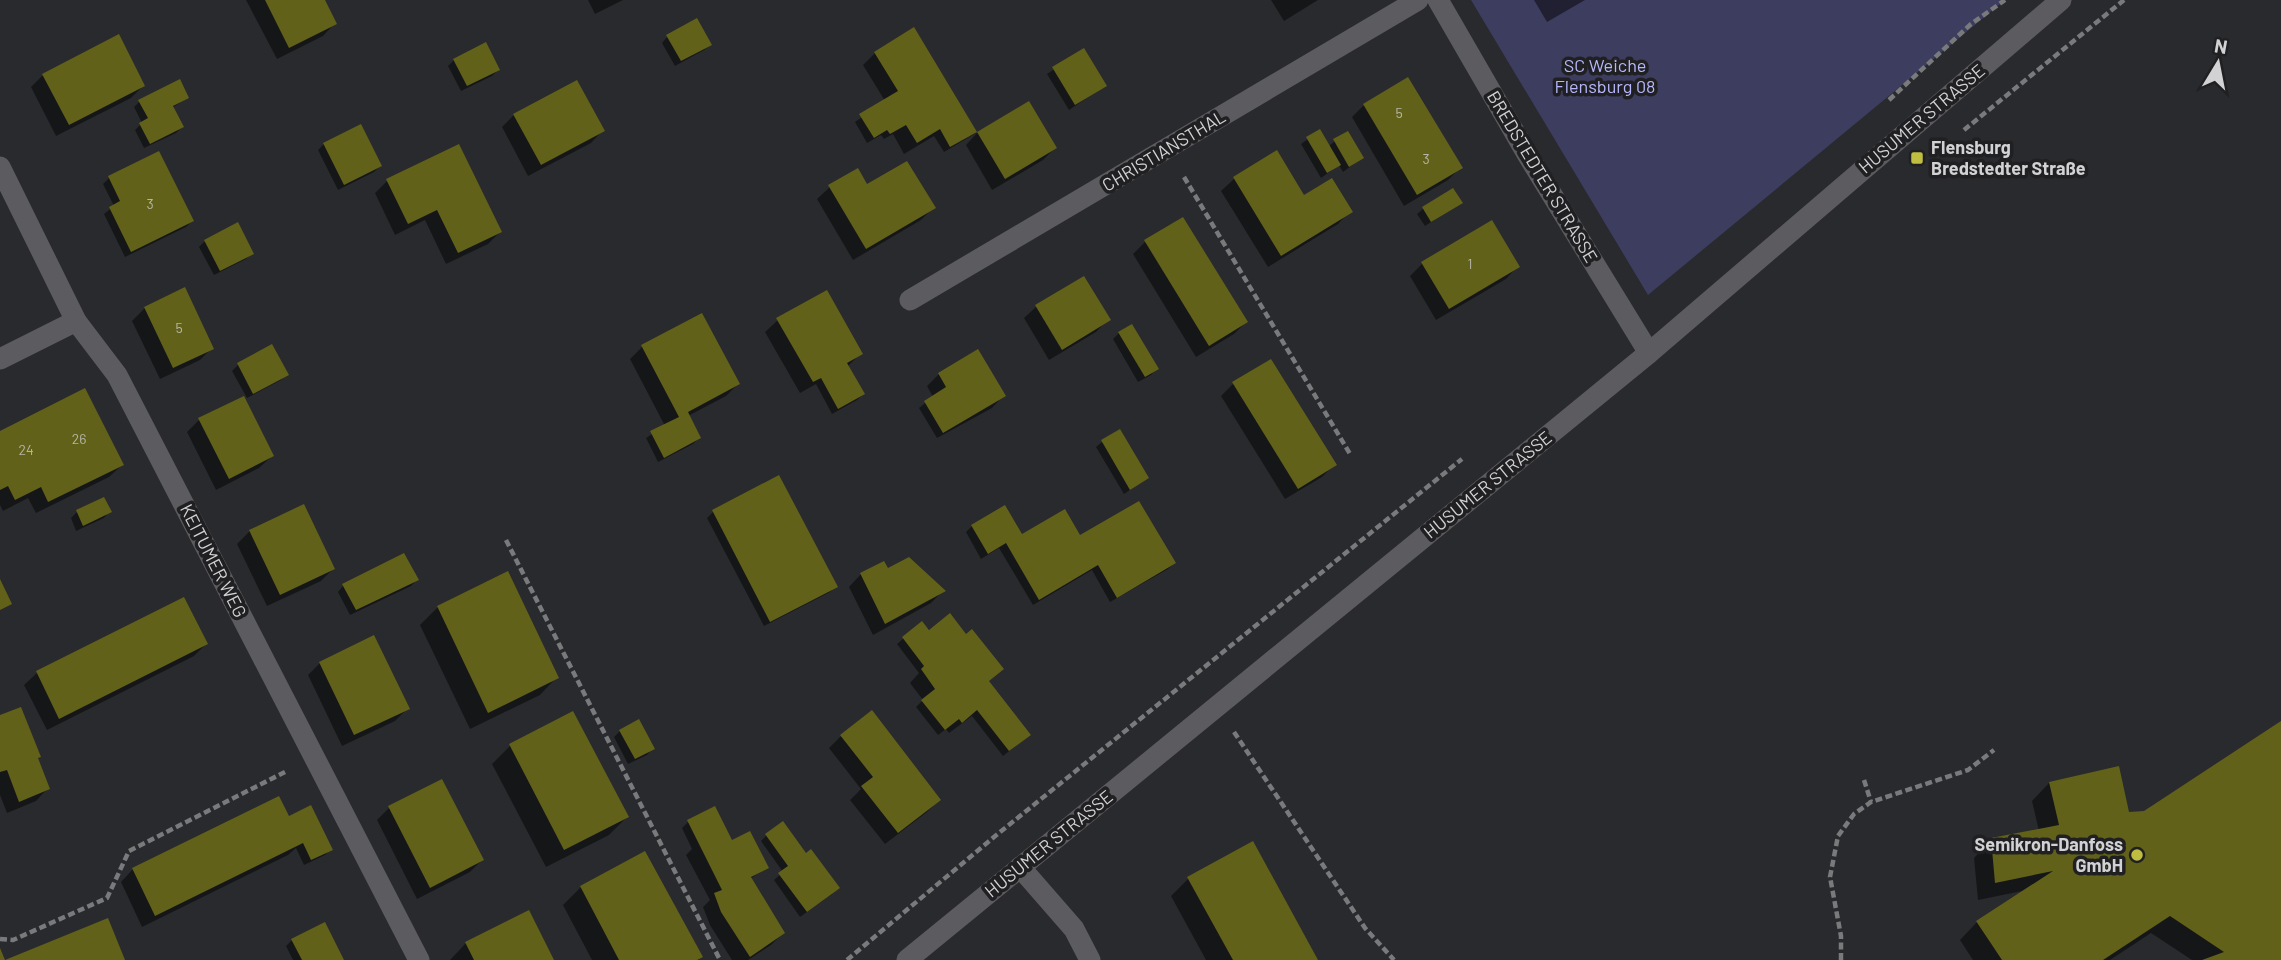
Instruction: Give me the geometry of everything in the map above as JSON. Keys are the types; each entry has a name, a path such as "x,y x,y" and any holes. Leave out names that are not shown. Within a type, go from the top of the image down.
{"street":[{"name":"CHRISTIANSTHAL","path":"910,300 1418,0"},
{"name":"BREDSTEDTER STRASSE","path":"1438,0 1649,353"},
{"name":"HUSUMER STRASSE","path":"907,960 1649,353 2062,0"},
{"name":"KEITUMER WEG","path":"0,167 76,321 117,375 419,960"},
{"path":"0,359 76,321"},
{"path":"1020,867 1074,929 1090,960"}],"path":[{"path":"1888,101 1971,24 2005,0"},
{"path":"1167,149 1350,453"},
{"path":"847,960 994,837 1472,451"},
{"path":"506,540 720,960"},
{"path":"1218,706 1365,928 1394,960"},
{"path":"1841,960 1840,936 1830,877 1838,835 1854,814 1871,802 1968,770 1994,750"},
{"path":"0,939 13,940 107,898 129,851 314,757"},
{"path":"1864,780 1871,802"}],"green space":[{"name":"SC Weiche Flensburg 08","path":"1471,0 2005,0 1648,295"}],"building":[{"path":"265,0 325,0 337,24 289,48"},
{"path":"697,18 712,45 681,61 666,35"},
{"path":"914,27 977,132 950,147 940,129 917,143 906,125 890,134 887,130 874,138 859,114 898,91 874,52"},
{"path":"119,34 145,86 69,125 42,74"},
{"path":"486,42 500,70 467,86 453,59"},
{"path":"1084,48 1107,86 1075,105 1052,67"},
{"path":"1408,77 1463,168 1417,195 1363,104"},
{"path":"180,79 189,98 173,106 184,127 150,144 139,123 148,118 138,100"},
{"path":"577,80 605,131 541,165 513,114"},
{"path":"1029,101 1057,148 1005,179 977,132"},
{"path":"361,124 382,166 344,185 323,143"},
{"path":"1320,129 1341,165 1327,173 1306,137"},
{"path":"1348,131 1364,158 1349,167 1333,139"},
{"path":"459,144 502,232 458,253 437,210 408,224 386,179"},
{"path":"1277,150 1304,195 1332,178 1353,212 1281,256 1233,177"},
{"path":"159,151 194,221 131,252 109,207 120,201 108,176"},
{"path":"907,161 936,208 866,249 828,185 858,168 867,184"},
{"path":"1453,188 1463,203 1431,222 1422,207"},
{"path":"1183,217 1248,322 1209,346 1144,240"},
{"path":"1492,220 1520,267 1449,309 1421,262"},
{"path":"238,222 254,254 220,271 204,240"},
{"path":"1084,276 1111,320 1062,350 1035,305"},
{"path":"185,287 214,349 173,368 144,307"},
{"path":"827,290 863,354 847,363 865,394 838,409 821,378 813,382 776,318"},
{"path":"702,313 740,384 688,412 701,438 664,458 650,431 679,417 641,345"},
{"path":"1132,324 1159,369 1145,377 1118,332"},
{"path":"272,344 289,375 253,394 237,363"},
{"path":"978,349 1006,396 943,433 924,401 946,387 938,373"},
{"path":"1271,359 1337,465 1298,489 1232,382"},
{"path":"85,388 124,465 48,502 41,487 15,500 8,486 0,490 0,431"},
{"path":"244,396 274,456 229,479 198,418"},
{"path":"1120,429 1149,478 1130,490 1101,440"},
{"path":"779,475 838,587 770,622 712,510"},
{"path":"104,497 112,512 83,526 76,510"},
{"path":"1139,501 1176,563 1117,598 1098,565 1039,600 1006,543 988,554 971,525 1005,505 1022,534 1065,509 1080,535"},
{"path":"304,504 335,569 280,595 249,530"},
{"path":"404,553 419,580 356,610 342,584"},
{"path":"909,557 946,591 885,624 860,573 884,561 888,568"},
{"path":"508,571 559,678 488,713 437,606"},
{"path":"0,579 12,604 0,610"},
{"path":"184,597 208,644 59,719 36,671"},
{"path":"950,613 966,634 972,629 1004,669 989,681 1031,735 1009,751 977,710 962,723 959,719 945,730 921,700 935,689 921,669 924,666 902,637 922,621 929,630"},
{"path":"374,635 410,709 354,735 319,662"},
{"path":"21,707 41,757 38,758 50,789 19,802 7,770 0,772 0,715"},
{"path":"872,710 941,800 898,833 861,786 873,777 840,735"},
{"path":"573,711 629,817 564,850 509,744"},
{"path":"639,719 655,749 635,759 619,730"},
{"name":"Semikron-Danfoss GmbH","path":"2281,721 2281,960 2202,960 2224,952 2170,916 2103,960 2002,960 1976,921 2053,871 1995,883 1991,838 2059,825 2049,782 2119,766 2129,812 2144,811"},
{"path":"442,779 484,860 430,888 388,806"},
{"path":"279,796 289,816 311,805 333,850 311,860 303,843 155,916 132,868"},
{"path":"715,806 732,840 750,831 769,868 751,877 785,933 750,957 721,912 714,893 722,890 687,820"},
{"path":"783,821 806,853 811,849 840,888 807,912 778,873 788,866 765,834"},
{"path":"1253,841 1318,960 1233,960 1187,877"},
{"path":"645,851 703,957 697,960 619,960 580,886"},
{"path":"529,910 554,960 474,960 465,942"},
{"path":"108,918 125,960 5,960"},
{"path":"325,922 344,960 302,960 291,939"}],"place":[{"name":"Flensburg Bredstedter Straße","path":"1917,158"},
{"name":"Semikron-Danfoss GmbH","path":"2137,855"}]}
